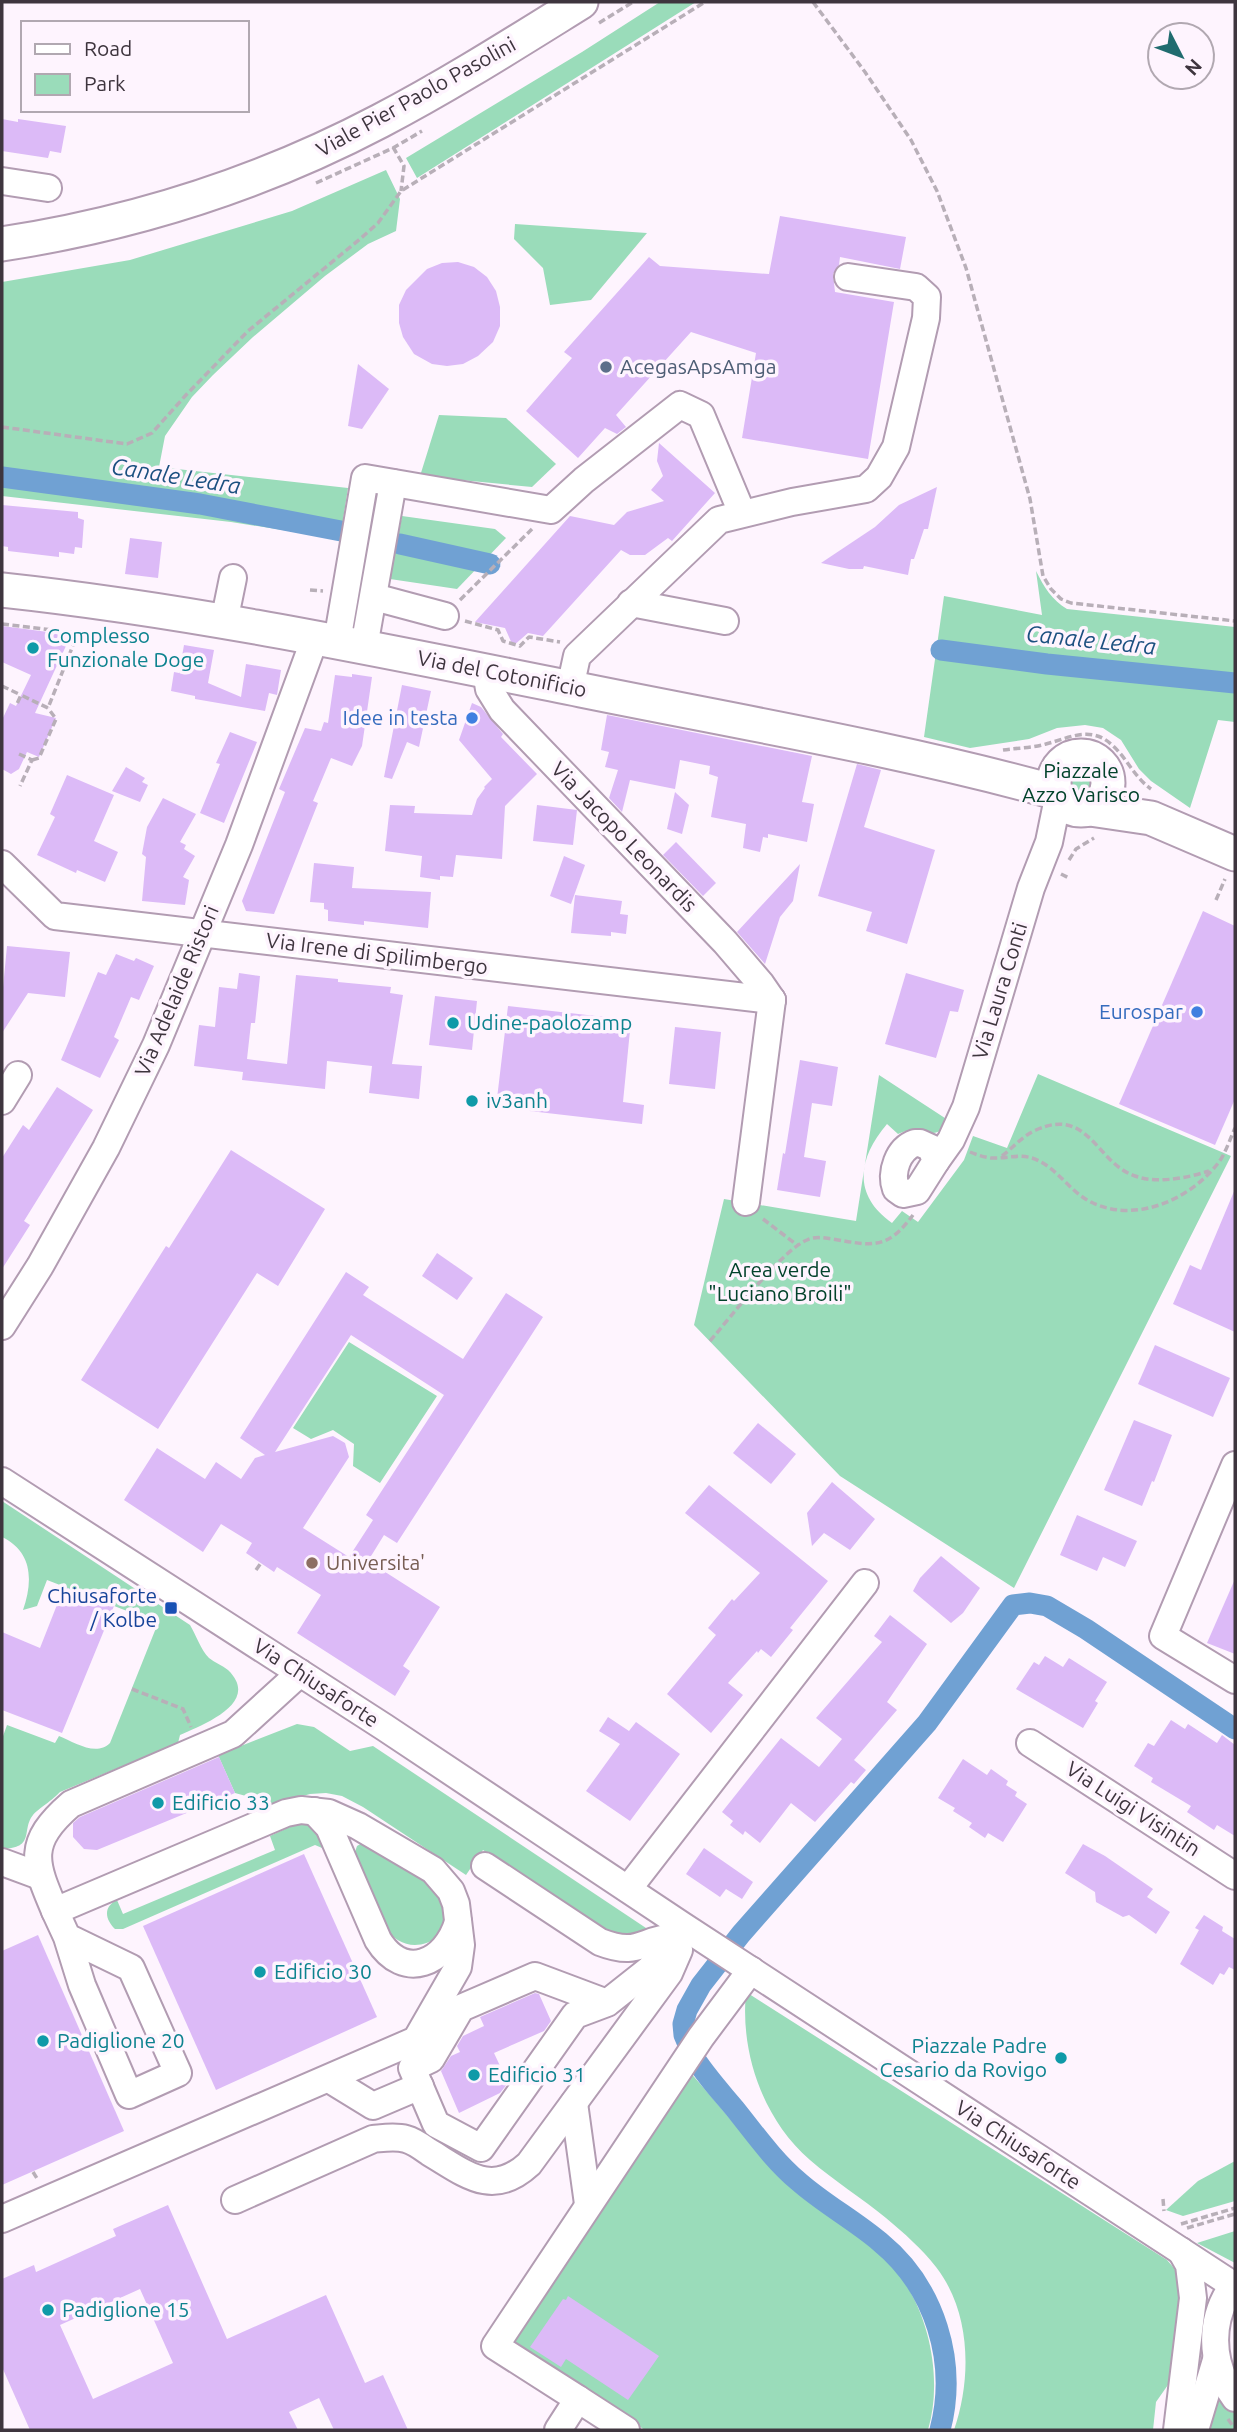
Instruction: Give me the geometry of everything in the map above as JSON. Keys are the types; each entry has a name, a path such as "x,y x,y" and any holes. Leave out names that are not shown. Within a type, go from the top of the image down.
{"main road":[{"name":"Viale Pier Paolo Pasolini","path":"2,244 119,221 203,197 271,172 402,110 581,2"},
{"name":"Via del Cotonificio","path":"2,590 88,600 339,642 570,688 998,764 1073,801 1154,806"},
{"path":"1078,755 1093,758 1105,769 1107,776 1108,784 1103,799 1073,801 1078,755"},
{"name":"Via del Cotonificio","path":"1107,776 1154,806 1231,865"}],"street":[{"path":"2,181 48,188"},
{"path":"570,688 577,656 719,520 742,513 866,489 879,477 896,447 926,318 927,297 916,287 848,277"},
{"path":"339,642 365,478 551,510 584,480 680,405 701,415 742,513"},
{"path":"339,642 374,597 393,483"},
{"path":"224,622 233,578"},
{"path":"374,597 456,615"},
{"path":"631,603 724,621"},
{"name":"Via Adelaide Ristori","path":"2,1326 40,1266 106,1148 156,1045 239,845 339,642"},
{"name":"Via Jacopo Leonardis","path":"486,671 489,689 502,710 725,942 772,1000"},
{"name":"Via Laura Conti","path":"945,1149 965,1107 1031,888 1049,842 1073,801"},
{"name":"Via Irene di Spilimbergo","path":"2,864 55,916 772,1000"},
{"path":"746,1202 772,1000"},
{"path":"2,1101 18,1075"},
{"path":"1235,1465 1163,1636 1235,1680"},
{"name":"Via Chiusaforte","path":"2,1481 628,1889 679,1932 736,1960 1179,2240 1234,2284"},
{"path":"628,1889 865,1583"},
{"path":"67,1937 131,1968 178,2073 129,2095 82,1985 67,1937 40,1876 37,1860 40,1841 48,1827 71,1804 233,1734 300,1673"},
{"name":"Via Luigi Visintin","path":"1030,1743 1235,1876"},
{"path":"2,2219 416,2040 457,1967 461,1945 456,1904 451,1891 433,1870 358,1826 329,1813 314,1811 286,1813 55,1912"},
{"path":"314,1811 329,1827 378,1940 386,1952 397,1961 408,1964 422,1962 437,1954 454,1934 458,1920"},
{"path":"2,1862 40,1876"},
{"path":"485,1866 600,1941 616,1948 636,1949 679,1932"},
{"path":"607,2003 535,1976 461,2008 431,2059 412,2068 436,2124 481,2148 575,2015 607,2003 650,1969 679,1932"},
{"path":"235,2200 373,2139 392,2137 408,2139 471,2177 487,2182 516,2176 530,2164 669,1973 679,1950 679,1932"},
{"path":"626,2430 495,2346 701,2037 736,1960"},
{"path":"329,2078 373,2106 420,2086"},
{"path":"574,2103 588,2204"},
{"path":"1177,2430 1193,2298 1192,2275 1179,2240"},
{"path":"1234,2284 1220,2308 1214,2336 1216,2360 1224,2383 1235,2399"},
{"path":"1195,2430 1216,2360"},
{"path":"558,2430 578,2399"}],"path":[{"path":"2,426 127,444 152,433 248,331 360,239 377,223 401,191 705,2"},
{"path":"812,2 865,72 911,140 937,191 966,268 1030,499 1043,576 1051,589 1061,599 1071,603 1235,621"},
{"path":"401,191 404,166"},
{"path":"456,615 483,578 551,510"},
{"path":"456,615 483,578"},
{"path":"456,615 498,630 503,641 520,646 529,637 586,647"},
{"path":"2,624 78,633 48,708"},
{"path":"2,686 48,708 56,719 39,758 32,760 19,754"},
{"path":"16,706 21,695"},
{"path":"998,764 1074,734 1093,735 1114,746 1154,806"},
{"path":"20,786 32,760"},
{"path":"1069,878 1060,874 1076,849 1087,840 1073,801"},
{"path":"1216,900 1231,865"},
{"path":"1000,1158 1024,1136 1036,1130 1062,1124 1081,1130 1092,1138 1119,1168 1134,1176 1151,1179 1176,1178 1211,1170"},
{"path":"945,1149 988,1157 1010,1155 1038,1160 1080,1196 1093,1203 1125,1210 1150,1208 1184,1194 1211,1170 1223,1155 1235,1128"},
{"path":"710,1341 797,1245 816,1237 863,1245 884,1243 916,1212"},
{"path":"769,1223 797,1245"},
{"path":"256,1570 261,1563"},
{"path":"132,1689 183,1709 194,1732"},
{"path":"1163,2199 1165,2219"},
{"path":"1174,2224 1235,2208"},
{"path":"1179,2240 1235,2214"}],"green space":[{"path":"660,2 696,2 417,178 406,158"},
{"path":"386,170 400,199 396,231 368,244 325,276 213,375 192,397 165,436 159,467 348,488 340,539 231,522 2,496 2,282 130,260 292,211"},
{"path":"515,224 647,233 591,300 550,305 543,268 514,239"},
{"path":"439,415 506,418 556,464 532,487 420,476"},
{"path":"402,516 495,529 506,538 457,589 390,579"},
{"path":"1036,571 1049,593 1067,609 1235,627 1235,722 1218,720 1190,808 1151,781 1139,769 1121,740 1103,728 1085,725 1057,728 1029,739 970,748 924,737 944,596 1042,615"},
{"name":"Piazzale Azzo Varisco","path":"1078,756 1087,757 1100,764 1107,776 1103,799 1081,810 1067,807 1053,778 1063,761"},
{"name":"Area verde \"Luciano Broili\"","path":"1038,1074 1231,1156 1014,1588 840,1476 694,1325 724,1199 856,1221 865,1165 865,1188 879,1212 892,1223 902,1211 918,1222 964,1160 973,1136 1007,1148"},
{"path":"879,1075 951,1122 937,1132 912,1130 898,1134 887,1124 877,1137 865,1162"},
{"path":"349,1342 437,1396 380,1483 353,1466 354,1444 333,1430 311,1439 293,1428"},
{"path":"2,1501 190,1625 206,1655 228,1670 237,1682 238,1693 225,1711 180,1735 178,1743 60,1792 33,1815 24,1842 13,1848 2,1849 2,1739 7,1725 55,1743 59,1736 92,1749 110,1743 158,1623 47,1580 37,1606 23,1610 28,1588 28,1568 20,1551 2,1537"},
{"path":"297,1724 314,1727 350,1751 373,1746 655,1934 624,1944 483,1850 466,1875 342,1796 310,1794 275,1804 235,1793 218,1755"},
{"path":"305,1820 312,1821 334,1853 315,1845 123,1929 115,1929 109,1921 109,1906 117,1900 123,1914 275,1850 270,1836"},
{"path":"362,1843 427,1881 448,1908 440,1936 424,1944 409,1945 396,1939 383,1926 354,1855 357,1846"},
{"path":"746,1992 1167,2260 1183,2287 1170,2382 1156,2402 1153,2430 954,2430 964,2389 965,2346 962,2325 948,2285 936,2267 912,2241 810,2160 779,2125 758,2084 751,2061 745,2015"},
{"path":"689,2071 779,2176 876,2250 902,2278 922,2319 933,2364 933,2409 928,2430 645,2430 504,2340"},
{"path":"1235,2161 1235,2201 1183,2216 1166,2210 1198,2181"},
{"path":"1235,2231 1235,2263 1197,2243"},
{"path":"1217,2391 1235,2413 1235,2430 1205,2430"}],"building":[{"path":"2,119 66,126 61,153 50,151 48,158 2,151"},
{"path":"780,216 906,237 900,269 840,257 839,265 833,274 835,292 894,302 868,459 742,438 756,353 691,332 616,415 626,427 617,434 605,428 578,458 526,411 572,358 564,352 649,257 660,266 769,274"},
{"path":"458,262 474,267 487,277 496,291 500,307 500,326 493,342 478,356 463,364 432,364 414,354 403,337 399,323 399,305 406,290 427,269 442,263"},
{"path":"358,364 389,389 362,429 348,426"},
{"path":"659,443 715,493 672,541 668,538 645,555 630,555 621,550 543,636 528,633 513,646 505,628 475,622 570,516 614,525 627,512 664,501 651,490 663,476 657,461"},
{"path":"937,487 928,529 924,529 914,559 911,559 908,575 864,566 863,569 849,569 821,563 875,527 899,505"},
{"path":"2,505 78,512 78,518 84,520 82,548 75,547 74,554 59,552 59,557 8,551 8,547 2,546"},
{"path":"130,538 162,542 158,578 125,574"},
{"path":"2,626 71,635 35,713 56,718 39,757 27,752 19,769 11,774 2,769 2,720 10,703 16,706 31,675 2,662"},
{"path":"184,645 214,650 208,683 241,697 246,664 281,670 277,695 269,693 265,711 195,699 195,696 171,691 174,672 179,673"},
{"path":"352,674 372,677 362,746 352,766 331,758 313,801 318,803 274,914 246,911 242,901 285,792 279,789 305,728 321,731 324,722 328,723 335,675 352,677"},
{"path":"402,685 431,691 419,747 407,742 392,779 384,777"},
{"path":"472,703 481,707 503,734 501,737 537,774 505,806 502,859 456,855 453,877 440,876 440,880 420,877 422,856 385,851 390,805 415,806 414,813 472,815 477,799 492,779 459,740"},
{"path":"607,715 812,756 802,802 814,804 807,842 768,834 768,838 763,837 760,852 743,848 746,824 711,817 718,777 709,774 710,766 680,760 675,789 630,780 622,812 609,798 618,770 605,767 609,752 601,750"},
{"path":"230,732 257,742 224,823 200,813 220,764 216,763"},
{"path":"857,764 881,770 864,827 935,850 907,944 866,931 872,912 818,896"},
{"path":"126,767 145,778 142,782 148,785 140,802 112,791"},
{"path":"67,775 114,795 94,841 118,852 105,882 77,870 76,873 37,855 55,817 50,814"},
{"path":"675,792 689,805 682,834 667,829"},
{"path":"163,798 196,814 180,842 186,845 184,849 195,856 183,877 189,880 185,905 142,901 146,857 142,854 147,827"},
{"path":"537,805 577,810 573,845 533,841"},
{"path":"676,842 716,883 703,896 663,855"},
{"path":"564,856 585,865 571,904 550,896"},
{"path":"314,863 354,867 352,888 431,892 428,928 364,921 364,925 328,921 328,910 324,909 324,903 310,902"},
{"path":"800,864 793,901 780,917 765,964 737,932"},
{"path":"575,895 622,901 620,914 628,915 626,934 611,932 611,936 571,933"},
{"name":"Eurospar","path":"1203,911 1235,926 1235,1099 1215,1145 1119,1104"},
{"path":"7,946 70,952 65,997 28,993 2,1033 2,998"},
{"path":"116,954 134,961 136,958 154,966 139,1000 131,997 114,1037 119,1040 100,1078 61,1060 98,972 106,975"},
{"path":"239,973 260,976 255,1023 251,1023 247,1059 287,1064 296,975 391,987 390,993 403,995 392,1064 422,1066 419,1099 369,1093 372,1066 327,1061 325,1089 242,1080 243,1072 194,1066 199,1025 215,1027 219,987 237,989"},
{"path":"906,973 964,990 958,1012 950,1011 936,1058 885,1044"},
{"name":"Udine-paolozamp","path":"435,996 477,1001 472,1050 429,1045"},
{"path":"508,1006 631,1020 623,1102 644,1105 642,1124 496,1107"},
{"path":"675,1027 721,1032 715,1089 669,1084"},
{"path":"800,1060 838,1067 832,1106 812,1103 804,1157 826,1161 820,1197 777,1190"},
{"path":"57,1087 93,1110 24,1221 30,1225 2,1269 2,1158 23,1125 29,1130"},
{"path":"231,1150 325,1209 278,1286 257,1273 158,1429 81,1380"},
{"path":"1235,1189 1235,1332 1173,1304 1190,1265 1201,1270"},
{"path":"437,1253 473,1278 457,1300 422,1276"},
{"path":"346,1272 369,1287 363,1295 463,1359 506,1293 543,1317 397,1543 384,1535 368,1561 440,1607 403,1666 410,1671 395,1696 297,1633 321,1595 277,1567 274,1572 246,1553 252,1543 221,1524 203,1552 124,1500 157,1448 205,1479 216,1462 241,1479 255,1458 265,1455 240,1438","holes":["351,1335 444,1395 366,1515 373,1520 349,1557 303,1528 349,1457 345,1443 333,1436 275,1452"]},
{"path":"1155,1345 1230,1378 1213,1417 1138,1384"},
{"path":"1134,1420 1172,1435 1142,1506 1104,1490"},
{"path":"758,1423 796,1454 771,1484 733,1453"},
{"path":"832,1482 875,1519 850,1550 824,1533 812,1546 807,1513"},
{"path":"709,1485 828,1581 790,1628 793,1630 771,1657 761,1649 758,1653 757,1651 728,1683 743,1695 711,1733 667,1694 716,1635 708,1628 732,1599 734,1601 760,1573 685,1513"},
{"path":"1077,1515 1137,1541 1125,1567 1103,1557 1097,1571 1060,1555"},
{"path":"941,1556 980,1588 963,1613 951,1623 913,1591 920,1578"},
{"path":"1235,1579 1235,1654 1207,1643"},
{"path":"64,1587 114,1606 62,1733 2,1710 2,1632 40,1648"},
{"path":"890,1615 927,1644 887,1702 897,1710 854,1760 866,1770 854,1784 851,1782 815,1822 791,1803 760,1843 745,1831 743,1835 730,1825 733,1821 722,1812 781,1738 819,1767 842,1739 816,1718 882,1642 874,1636"},
{"path":"1045,1656 1063,1667 1069,1658 1107,1682 1083,1728 1016,1689 1034,1662 1039,1665"},
{"path":"608,1717 629,1731 636,1722 680,1754 630,1821 586,1791 620,1744 599,1731"},
{"path":"1171,1720 1185,1729 1188,1724 1217,1743 1222,1735 1235,1745 1235,1836 1217,1825 1214,1830 1187,1812 1191,1806 1151,1782 1153,1778 1134,1766 1148,1743 1154,1746"},
{"name":"Edificio 33","path":"219,1757 235,1793 97,1850 84,1849 73,1837 73,1823 80,1817"},
{"path":"963,1759 987,1775 991,1769 1008,1781 1006,1785 1017,1792 1015,1796 1027,1804 1003,1842 988,1833 985,1838 969,1827 972,1823 953,1811 955,1808 938,1798"},
{"path":"1083,1844 1153,1889 1147,1897 1170,1912 1156,1934 1129,1915 1123,1917 1096,1902 1095,1892 1065,1873"},
{"path":"704,1848 753,1882 742,1899 726,1889 720,1897 686,1874"},
{"name":"Edificio 30","path":"304,1854 377,2017 216,2090 143,1926"},
{"path":"1204,1915 1223,1927 1222,1931 1235,1939 1235,1970 1229,1967 1224,1975 1220,1973 1213,1985 1180,1964 1199,1930 1195,1928"},
{"name":"Padiglione 20","path":"38,1935 124,2131 2,2185 2,1951"},
{"path":"535,1993 539,1994 551,2021 544,2031 494,2053 508,2083 500,2093 459,2113 441,2071 451,2056 460,2052 457,2046 463,2036 484,2026 480,2017"},
{"name":"Padiglione 15","path":"168,2205 227,2339 326,2295 365,2383 383,2375 408,2430 334,2430 319,2398 289,2412 298,2430 30,2430 2,2367 2,2279 34,2265 36,2272 116,2236 113,2229","holes":["140,2289 173,2363 93,2399 60,2325"]},
{"path":"568,2296 659,2356 628,2400 566,2359 561,2367 530,2347 563,2299 566,2300"}],"waterway":[{"name":"Canale Ledra","path":"2,477 200,504 341,531"},
{"name":"Canale Ledra","path":"400,544 490,564"},
{"name":"Canale Ledra","path":"941,650 1235,683"},
{"path":"940,2430 945,2404 943,2352 928,2303 915,2281 899,2260 880,2242 808,2189 765,2147 692,2054 684,2035 683,2024 687,2010 701,1985 741,1934 927,1723 1013,1605 1030,1603 1047,1606 1086,1629 1235,1729"}],"place":[{"name":"AcegasApsAmga","path":"606,367"},
{"name":"Complesso Funzionale Doge","path":"33,648"},
{"name":"Idee in testa","path":"472,718"},
{"name":"Eurospar","path":"1197,1012"},
{"name":"Udine-paolozamp","path":"453,1023"},
{"name":"iv3anh","path":"472,1101"},
{"name":"Universita'","path":"312,1563"},
{"name":"Chiusaforte / Kolbe","path":"171,1608"},
{"name":"Edificio 33","path":"158,1803"},
{"name":"Edificio 30","path":"260,1972"},
{"name":"Padiglione 20","path":"43,2041"},
{"name":"Piazzale Padre Cesario da Rovigo","path":"1061,2058"},
{"name":"Edificio 31","path":"474,2075"},
{"name":"Padiglione 15","path":"48,2310"}]}
